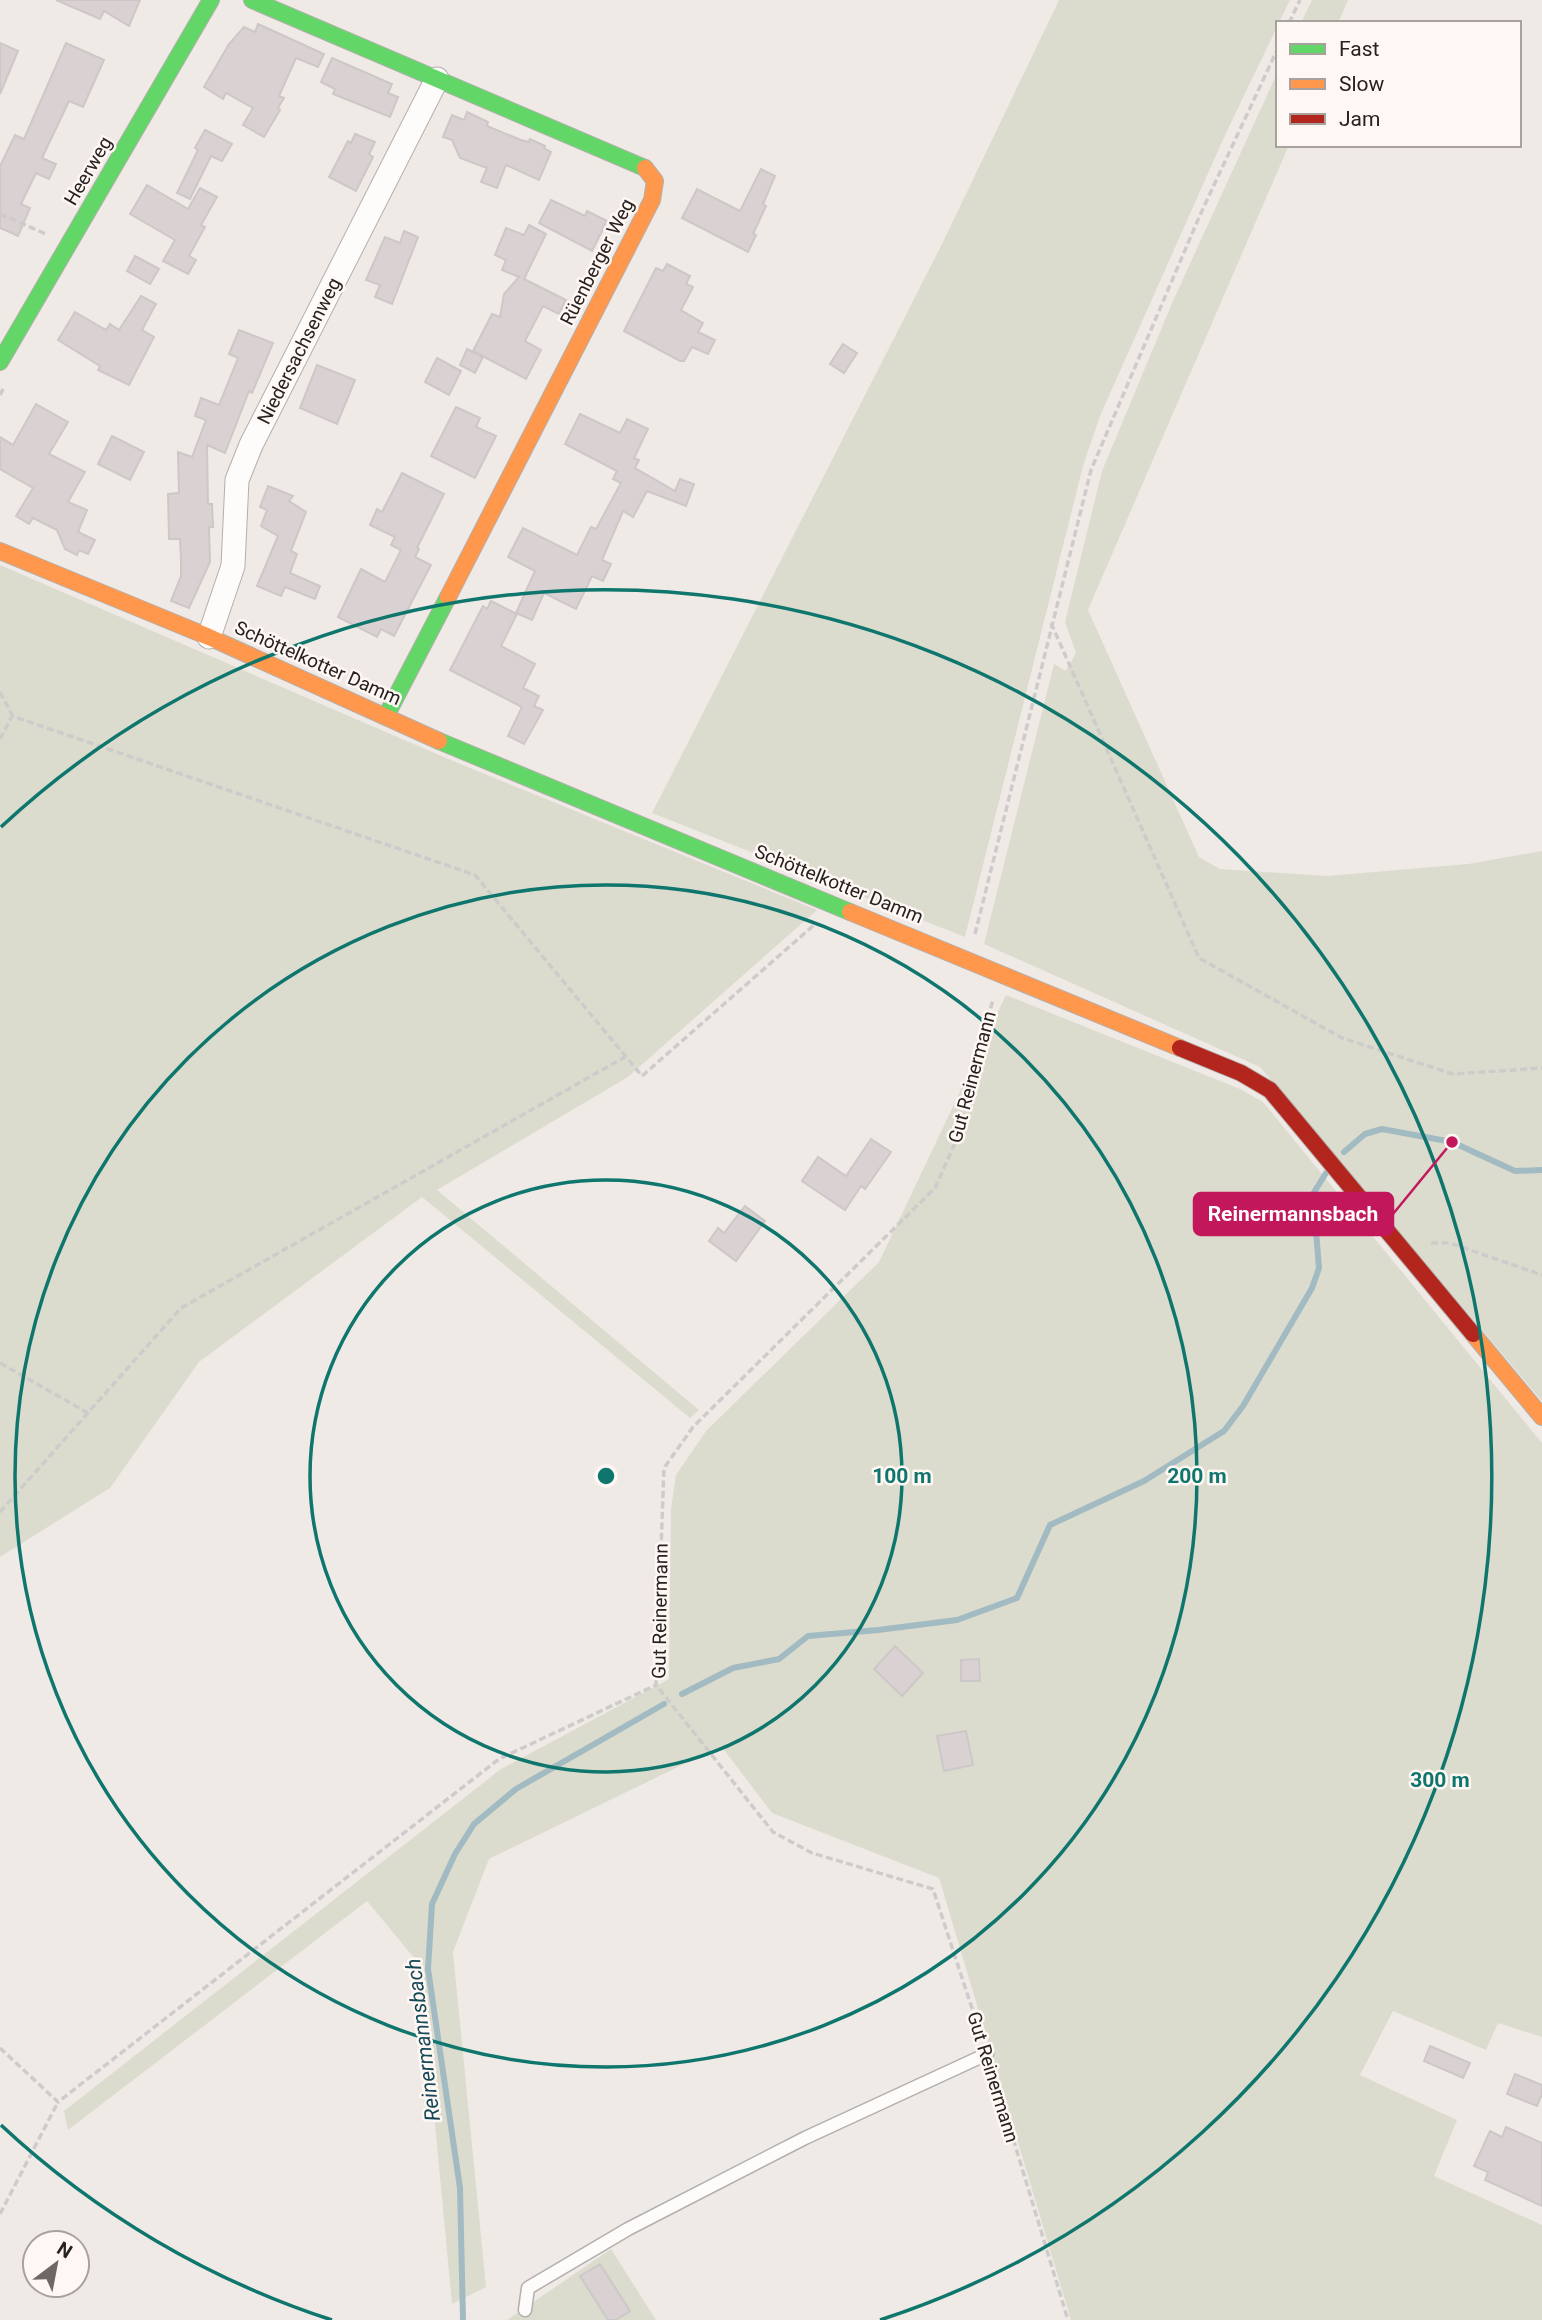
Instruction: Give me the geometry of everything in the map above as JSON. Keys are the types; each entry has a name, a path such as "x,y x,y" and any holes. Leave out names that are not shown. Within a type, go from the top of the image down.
{"street":[{"name":"Heerweg","path":"0,362 211,0"},
{"name":"Rüenberger Weg","path":"252,0 644,167 655,181 652,200 386,716"},
{"name":"Niedersachsenweg","path":"209,637 233,566 237,480 241,468 437,79"},
{"name":"Schöttelkotter Damm","path":"0,551 209,637 471,756 1241,1073 1270,1090 1542,1417"}],"lane":[{"path":"525,2310 528,2288 628,2229 805,2138 987,2054"}],"path":[{"path":"1290,21 1300,0"},
{"path":"968,960 1091,470 1200,215 1276,52"},
{"path":"0,214 69,244"},
{"path":"1051,623 1199,958 1342,1038 1453,1074 1542,1068"},
{"path":"0,692 12,716 475,875 642,1076 837,905"},
{"path":"0,739 12,716"},
{"name":"Gut Reinermann","path":"999,973 960,1132 935,1188 693,1427 664,1468 656,1685 773,1832 812,1853 933,1889 987,2054 1068,2320"},
{"path":"0,1512 181,1308 625,1056"},
{"path":"1399,1244 1450,1243 1542,1275"},
{"path":"0,1363 88,1413"},
{"path":"0,2214 58,2102 499,1759 656,1685"},
{"path":"0,2049 58,2102"}],"shaded area":[{"path":"1059,0 1290,0 1280,21 1276,21 1276,29 1226,133 1100,416 1083,466 965,937 652,813 942,244"},
{"path":"1312,0 1348,0 1339,21 1302,21"},
{"path":"1276,75 1276,147 1288,147 1088,610 1199,857 1220,869 1327,876 1468,864 1542,851 1542,1401 1260,1067 984,944 1054,664 1066,671 1076,653 1065,622 1102,471 1173,301"},
{"path":"0,565 453,761 817,910 628,1077 437,1190 699,1410 690,1418 422,1197 199,1362 110,1488 0,1557"},
{"path":"1006,995 1240,1089 1263,1102 1542,1443 1542,2037 1498,2023 1486,2050 1393,2011 1360,2075 1457,2120 1434,2176 1542,2225 1542,2320 1071,2320 939,1878 772,1813 721,1746 489,1859 453,1952 486,2287 452,2304 420,1965 367,1901 68,2130 64,2111 501,1769 669,1679 671,1509 676,1475 706,1431 879,1262"},
{"path":"611,2249 656,2320 507,2320"}],"building":[{"path":"56,0 140,0 129,26 104,11 100,19"},
{"path":"258,24 324,54 318,67 296,58 279,96 284,98 278,108 280,110 264,137 243,125 253,108 226,93 223,99 204,87 229,44 244,27 255,32"},
{"path":"0,43 18,51 0,94"},
{"path":"66,43 104,60 83,107 69,101 42,158 56,164 49,179 36,173 21,204 30,208 18,236 0,228 0,166 15,135 24,139"},
{"path":"332,58 392,84 388,93 398,97 390,117 333,94 335,89 321,82"},
{"path":"467,112 488,122 487,126 521,140 529,142 530,139 545,146 544,148 551,152 539,180 506,165 497,188 481,182 487,168 460,158 452,140 443,137 452,115 464,120"},
{"path":"205,130 232,144 222,161 211,156 190,199 177,193"},
{"path":"355,134 375,142 369,154 373,157 356,191 329,177 348,141 351,143"},
{"path":"761,169 775,176 748,252 682,218 697,189 740,211"},
{"path":"147,185 188,209 200,188 217,197 201,225 205,227 189,256 196,260 188,274 163,261 175,240 130,214"},
{"path":"551,200 585,216 587,211 607,221 592,251 539,223"},
{"path":"529,225 546,234 524,279 566,300 559,314 543,306 525,341 541,350 526,379 473,351 492,314 500,317 504,294 519,277 502,270 506,260 495,255 506,228 524,235"},
{"path":"404,231 418,237 392,304 375,297 380,285 366,280 385,237 400,243"},
{"path":"135,256 159,269 150,284 127,271"},
{"path":"667,264 690,276 686,284 693,287 681,310 703,323 698,332 715,340 708,354 692,347 684,361 680,361 624,331 656,268 663,271"},
{"path":"141,296 156,304 142,330 154,337 129,385 98,370 100,366 58,340 75,312 106,330 110,324 119,330"},
{"path":"239,330 273,343 252,393 249,391 225,453 207,445 208,504 212,504 213,527 209,527 210,562 189,608 171,601 181,576 181,559 180,539 169,539 168,494 179,493 178,452 192,457 206,420 195,416 201,398 219,405 238,358 229,354"},
{"path":"843,344 857,353 844,373 830,364"},
{"path":"467,349 483,357 475,373 460,365"},
{"path":"437,358 461,371 449,395 425,382"},
{"path":"317,365 355,380 337,424 300,408"},
{"path":"36,404 68,422 49,454 85,472 68,502 87,510 78,532 95,540 88,554 79,550 77,555 65,549 57,530 33,518 29,524 16,516 33,488 0,469 0,437 13,445"},
{"path":"456,407 480,418 476,427 496,436 475,478 431,456"},
{"path":"580,414 620,433 627,419 648,429 634,458 639,460 635,468 675,491 680,479 694,484 686,506 647,491 633,517 623,511 602,560 611,564 603,581 592,576 576,609 544,593 532,620 516,613 535,571 508,557 523,528 577,555 591,527 596,529 621,483 613,479 617,471 565,444"},
{"path":"112,436 144,452 130,480 98,464"},
{"path":"402,473 444,494 415,557 431,565 394,636 381,629 377,637 338,617 361,569 385,582 401,550 391,545 395,537 370,525 377,509 382,512"},
{"path":"268,486 293,496 289,501 306,512 291,551 297,554 290,573 320,586 315,599 285,587 281,596 257,586 278,536 261,526 267,510 260,507"},
{"path":"491,601 517,614 501,646 535,664 523,688 539,696 534,706 543,710 524,744 508,736 522,707 450,670 483,606 487,609"},
{"path":"871,1139 891,1152 865,1189 861,1186 845,1210 802,1181 818,1157 846,1176"},
{"path":"745,1206 765,1221 736,1261 709,1241 718,1228 724,1233"},
{"path":"895,1646 923,1673 902,1696 874,1669"},
{"path":"979,1659 980,1681 961,1681 961,1660"},
{"path":"966,1731 973,1765 944,1771 937,1736"},
{"path":"1430,2046 1470,2063 1463,2078 1424,2061"},
{"path":"1515,2074 1542,2085 1537,2106 1507,2094"},
{"path":"1506,2127 1542,2143 1542,2206 1485,2180 1488,2172 1474,2166 1490,2131 1502,2137"},
{"path":"600,2264 630,2311 616,2320 608,2320 580,2276"}],"waterway":[{"name":"Reinermannsbach","path":"1344,1152 1365,1134 1382,1129 1452,1142 1515,1171 1542,1170"},
{"name":"Reinermannsbach","path":"682,1694 733,1668 779,1659 808,1636 957,1620 1017,1598 1050,1525 1144,1481 1224,1431 1243,1406 1312,1288 1319,1268 1313,1194 1326,1173"},
{"name":"Reinermannsbach","path":"463,2320 460,2188 428,1969 432,1904 455,1854 474,1824 516,1789 664,1704"}],"traffic: fast":[{"path":"0,362 211,0"},
{"path":"252,0 645,168"},
{"path":"386,716 448,597"},
{"path":"439,741 850,912"}],"traffic: slow":[{"path":"448,597 652,200 655,181 645,168"},
{"path":"0,551 209,637 439,741"},
{"path":"850,912 1180,1048"},
{"path":"1473,1334 1542,1417"}],"traffic: jam":[{"path":"1180,1048 1241,1073 1270,1090 1473,1334"}],"place":[{"name":"Reinermannsbach","path":"1452,1142"}]}
